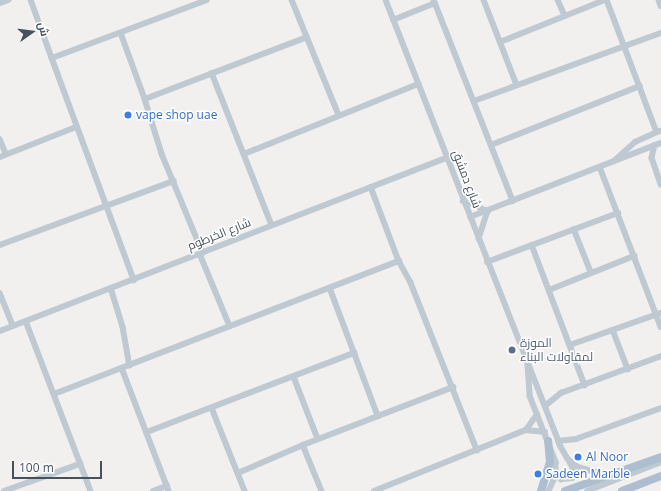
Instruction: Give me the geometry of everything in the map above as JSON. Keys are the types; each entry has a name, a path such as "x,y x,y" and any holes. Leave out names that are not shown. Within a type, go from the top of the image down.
{"main road":[{"path":"541,491 550,462 548,441"},
{"path":"565,491 661,457"},
{"path":"622,491 640,488 661,476"}],"street":[{"path":"0,3 8,0"},
{"path":"31,0 76,127 134,280"},
{"path":"52,58 207,0"},
{"path":"292,0 339,115"},
{"name":"شارع دمشق","path":"386,0 463,201 558,441 568,459 583,470 606,476"},
{"path":"484,0 517,85"},
{"path":"558,0 565,16"},
{"path":"500,42 606,0 659,132 629,146 612,162"},
{"path":"659,0 661,6"},
{"path":"393,20 434,1 514,201"},
{"path":"121,33 146,99 162,154 174,181 230,326"},
{"path":"474,101 661,33"},
{"path":"146,99 307,37"},
{"path":"212,73 272,225"},
{"path":"244,154 418,84"},
{"path":"491,145 640,86"},
{"path":"0,139 3,155 76,127"},
{"path":"470,217 658,144"},
{"path":"652,162 658,144"},
{"path":"639,152 652,162 661,184"},
{"name":"شارع الخرطوم","path":"0,331 447,158"},
{"path":"600,167 634,256 659,314 661,327"},
{"path":"0,246 174,181"},
{"path":"371,187 399,261 411,283 477,450"},
{"path":"463,201 488,210"},
{"path":"479,241 488,210"},
{"path":"487,262 618,213"},
{"path":"574,229 591,272"},
{"path":"532,245 585,385"},
{"path":"549,290 634,256"},
{"path":"54,394 399,261"},
{"path":"111,288 123,327 130,365"},
{"path":"330,288 378,416"},
{"path":"0,293 12,326"},
{"path":"570,345 659,314"},
{"path":"26,321 91,491"},
{"path":"613,330 628,369"},
{"path":"147,432 354,353"},
{"path":"545,406 557,396 661,356"},
{"name":"شارع دمشق","path":"528,365 529,390 554,456 556,471"},
{"path":"122,368 168,488 153,491"},
{"path":"294,377 318,439"},
{"path":"238,473 318,439 453,387"},
{"path":"212,408 245,491"},
{"path":"558,441 567,441 661,408"},
{"path":"526,430 538,414"},
{"path":"374,491 526,430 545,432"},
{"path":"303,445 322,491"},
{"path":"556,471 561,479 572,478 574,471 568,459"},
{"path":"587,491 661,462"},
{"path":"4,491 19,489 80,464"},
{"path":"549,491 556,471"}],"place":[{"name":"vape shop uae","path":"128,115"},
{"name":"الموزة لمقاولات البناء","path":"512,350"},
{"name":"Al Noor","path":"578,457"},
{"name":"Sadeen Marble","path":"538,474"}]}
